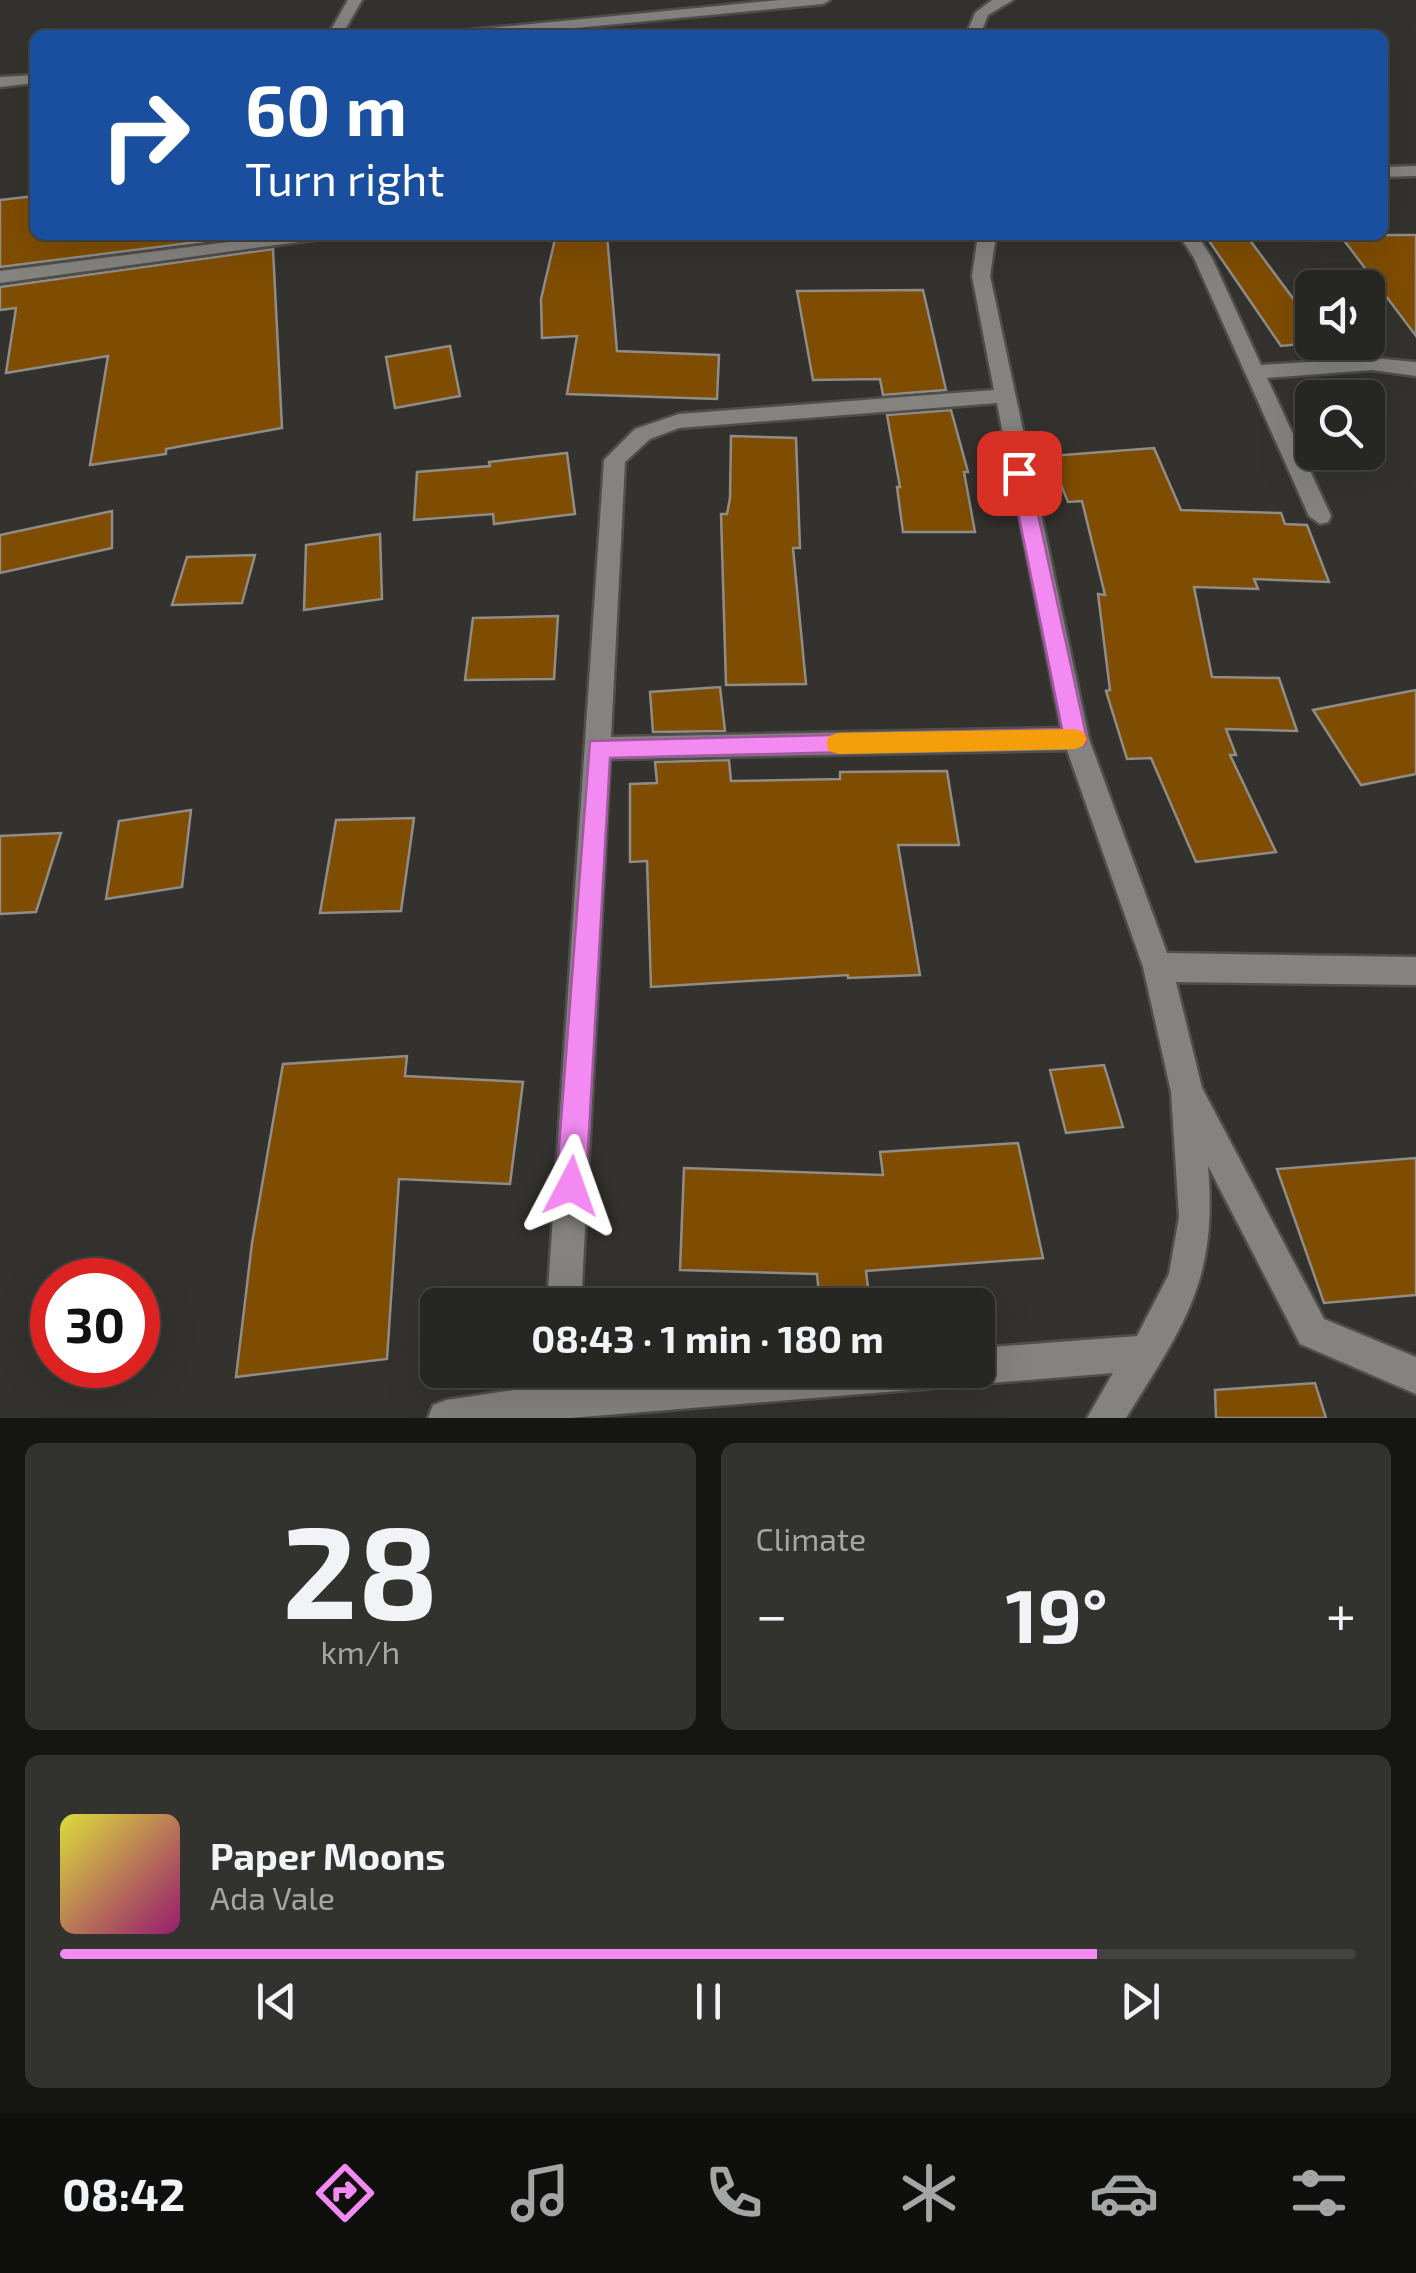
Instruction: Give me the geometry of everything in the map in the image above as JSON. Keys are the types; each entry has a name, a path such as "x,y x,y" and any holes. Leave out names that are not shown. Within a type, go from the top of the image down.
{"street":[{"path":"338,30 355,0"},
{"path":"512,30 823,0"},
{"path":"974,30 979,15 994,1"},
{"path":"0,82 30,79"},
{"path":"1388,172 1416,171"},
{"path":"0,276 286,240"},
{"path":"986,240 980,276 1076,739 1158,967 1188,1092 1196,1217 1191,1247 1179,1292 1165,1323 1105,1418"},
{"path":"1191,240 1203,258 1320,516"},
{"path":"1254,372 1372,364 1416,369"},
{"path":"565,1288 615,460 629,440 653,426 679,421 1003,396"},
{"path":"598,748 1076,739"},
{"path":"1158,967 1416,971"},
{"path":"1188,1092 1312,1332 1388,1360 1416,1376"},
{"path":"995,1365 1144,1353"},
{"path":"446,1418 549,1388"}],"building":[{"path":"30,197 30,240 213,240 0,267 0,200"},
{"path":"1388,235 1416,235 1416,336 1385,295 1385,270 1366,270 1344,240 1388,240"},
{"path":"555,240 607,240 617,351 719,355 717,399 567,394 577,336 542,338 541,299"},
{"path":"1208,240 1250,240 1295,301 1295,345 1281,346"},
{"path":"273,249 282,428 166,449 166,454 90,465 108,356 6,373 16,308 0,310 0,287"},
{"path":"923,290 946,390 883,395 880,379 813,380 797,291"},
{"path":"450,346 460,396 395,408 386,357"},
{"path":"951,410 968,472 964,472 975,532 903,532 900,487 887,415"},
{"path":"731,436 796,438 800,548 793,548 806,684 726,685 721,514 727,514 730,498"},
{"path":"1154,448 1181,510 1281,513 1285,524 1307,525 1329,582 1254,579 1258,589 1194,587 1212,677 1279,678 1297,731 1226,729 1236,755 1230,755 1276,852 1196,862 1151,758 1127,759 1106,691 1110,690 1098,594 1105,595 1082,501 1068,502 1049,456"},
{"path":"567,453 575,514 494,524 493,514 414,520 417,472 490,466 489,462"},
{"path":"112,511 112,548 0,573 0,535"},
{"path":"380,534 382,599 304,610 306,545"},
{"path":"255,555 242,603 172,605 187,557"},
{"path":"558,616 554,679 465,680 473,618"},
{"path":"720,687 725,731 653,732 650,692"},
{"path":"1416,690 1416,774 1361,785 1313,710"},
{"path":"729,760 731,781 840,779 840,772 947,771 959,845 898,845 920,975 848,975 651,987 647,861 630,862 630,784 657,783 655,762"},
{"path":"191,810 182,887 106,899 119,821"},
{"path":"414,818 401,911 320,913 336,820"},
{"path":"61,833 36,912 0,914 0,836"},
{"path":"407,1056 405,1076 523,1082 510,1184 399,1179 387,1359 236,1377 252,1243 283,1064"},
{"path":"1104,1065 1123,1127 1066,1133 1050,1070"},
{"path":"1018,1143 1043,1258 866,1271 868,1288 818,1288 817,1274 680,1270 684,1168 883,1175 880,1152"},
{"path":"1416,1158 1416,1295 1324,1303 1277,1169"},
{"path":"1315,1383 1326,1418 1216,1418 1215,1390"}],"slow traffic":[{"path":"838,743 1075,739"}],"route":[{"path":"571,1186 598,748 1076,739 1019,473"}]}
